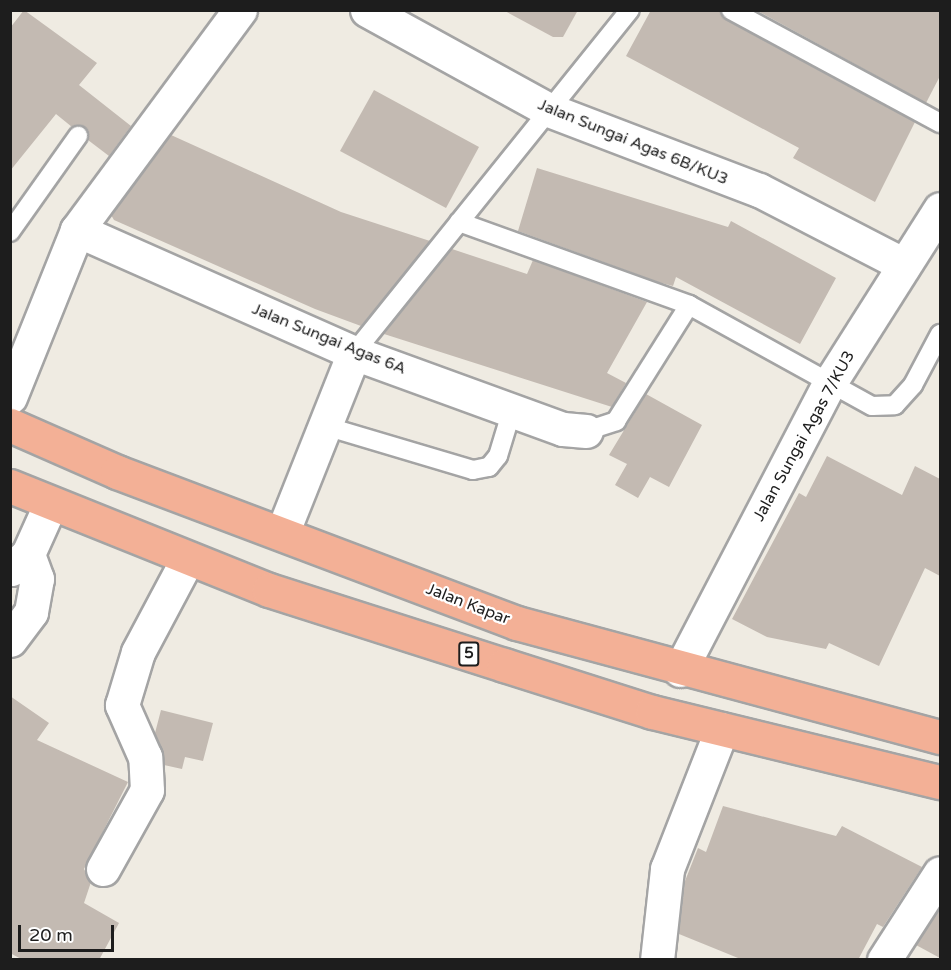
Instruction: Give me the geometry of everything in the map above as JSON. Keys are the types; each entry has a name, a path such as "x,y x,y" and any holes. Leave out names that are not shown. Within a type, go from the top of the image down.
{"highway":[{"name":"Jalan Kapar","path":"10,425 117,472 283,531 517,623 680,670 938,731"},
{"name":"5","path":"10,486 187,560 652,712 940,782"}],"street":[{"path":"10,397 77,230 240,10"},
{"name":"Jalan Sungai Agas 6B/KU3","path":"367,10 549,110 759,190 904,265"},
{"name":"Jalan Sungai Agas 7/KU3","path":"680,670 829,384 940,209"},
{"name":"Jalan Sungai Agas 6A","path":"77,230 354,353 563,429 586,431"},
{"path":"283,531 354,353"},
{"path":"10,640 32,612 37,579 19,562 50,504"},
{"path":"104,868 147,790 145,757 122,705 138,652 187,560"},
{"path":"657,960 667,869 722,729"},
{"path":"884,960 940,873"}],"lane":[{"path":"354,353 630,10"},
{"path":"731,10 940,123"},
{"path":"10,232 78,136"},
{"path":"459,222 689,305 872,406 895,405 913,385 940,334"},
{"path":"586,431 616,421 689,305"},
{"path":"325,426 473,470 489,467 498,456 512,410"}],"building":[{"path":"24,10 97,63 79,85 131,126 109,156 88,140 85,127 72,127 56,114 10,171 10,28"},
{"path":"503,10 578,10 563,37 553,37"},
{"path":"651,10 720,10 726,20 915,122 875,202 793,158 799,148 626,56"},
{"path":"756,10 940,10 940,76 926,103"},
{"path":"374,90 479,147 446,208 340,151"},
{"path":"171,135 341,212 430,241 361,326 315,309 114,220 111,215"},
{"path":"537,168 728,227 731,221 836,278 800,344 676,277 673,286 658,282 518,231"},
{"path":"452,249 527,274 533,260 647,302 607,373 626,383 612,407 384,334"},
{"path":"646,394 702,425 669,487 650,477 638,498 615,485 627,464 609,455"},
{"path":"827,456 902,495 915,466 940,479 940,576 925,568 879,666 829,643 826,649 767,637 732,619 799,493 806,497"},
{"path":"10,696 49,723 37,740 128,782 84,869 91,882 84,903 119,923 99,960 23,960 10,953"},
{"path":"161,710 213,723 203,761 185,757 182,769 164,765 155,733"},
{"path":"723,806 836,836 842,826 922,867 883,927 877,924 858,960 743,960 679,934 685,881 698,848 706,852"},
{"path":"940,907 940,958 916,945"}]}
